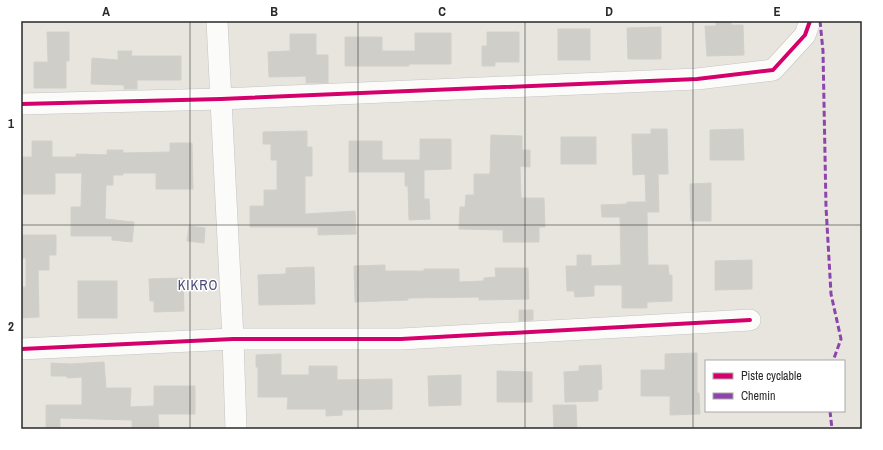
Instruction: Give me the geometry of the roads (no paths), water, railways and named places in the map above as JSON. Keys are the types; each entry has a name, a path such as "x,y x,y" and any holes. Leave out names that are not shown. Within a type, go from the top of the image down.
{"street":[{"path":"217,21 236,429"},
{"path":"21,104 221,99 697,78 773,70 805,35 810,21"},
{"path":"21,349 233,339 401,338 750,320"}],"district":[{"name":"KIKRO","path":"198,285"}]}
